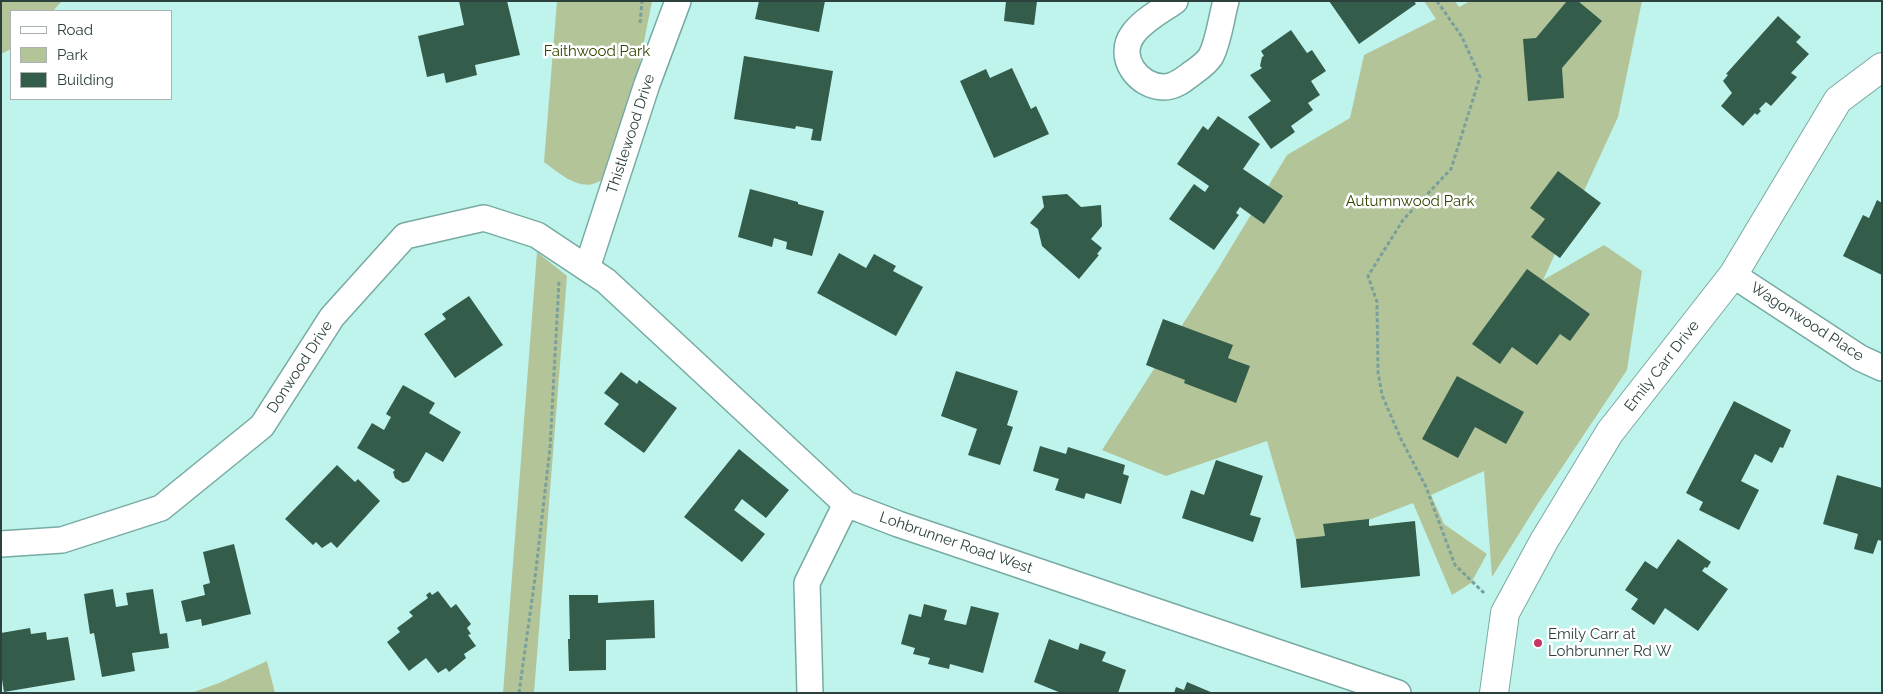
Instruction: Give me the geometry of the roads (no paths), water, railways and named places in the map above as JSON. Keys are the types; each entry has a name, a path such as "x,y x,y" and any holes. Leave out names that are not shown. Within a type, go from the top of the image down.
{"street":[{"name":"Thistlewood Drive","path":"587,268 647,84 678,1"},
{"path":"1175,1 1141,25 1132,35 1128,47 1128,59 1133,71 1142,80 1153,86 1166,87 1178,83 1204,65 1214,47 1226,1"},
{"name":"Emily Carr Drive","path":"1494,693 1505,613 1544,541 1610,432 1732,275 1838,100 1882,67"},
{"name":"Donwood Drive","path":"1,544 62,540 161,508 262,426 332,317 405,236 484,218 537,235 587,268"},
{"name":"Lohbrunner Road West","path":"587,268 606,282 846,504 898,524 1398,693"},
{"name":"Wagonwood Place","path":"1732,275 1860,358 1882,368"},
{"path":"810,693 807,583 846,504"}],"place":[{"name":"Emily Carr at Lohbrunner Rd W","path":"1538,643"}],"park label":[{"name":"Faithwood Park","path":"597,51"},
{"name":"Autumnwood Park","path":"1410,201"}]}
